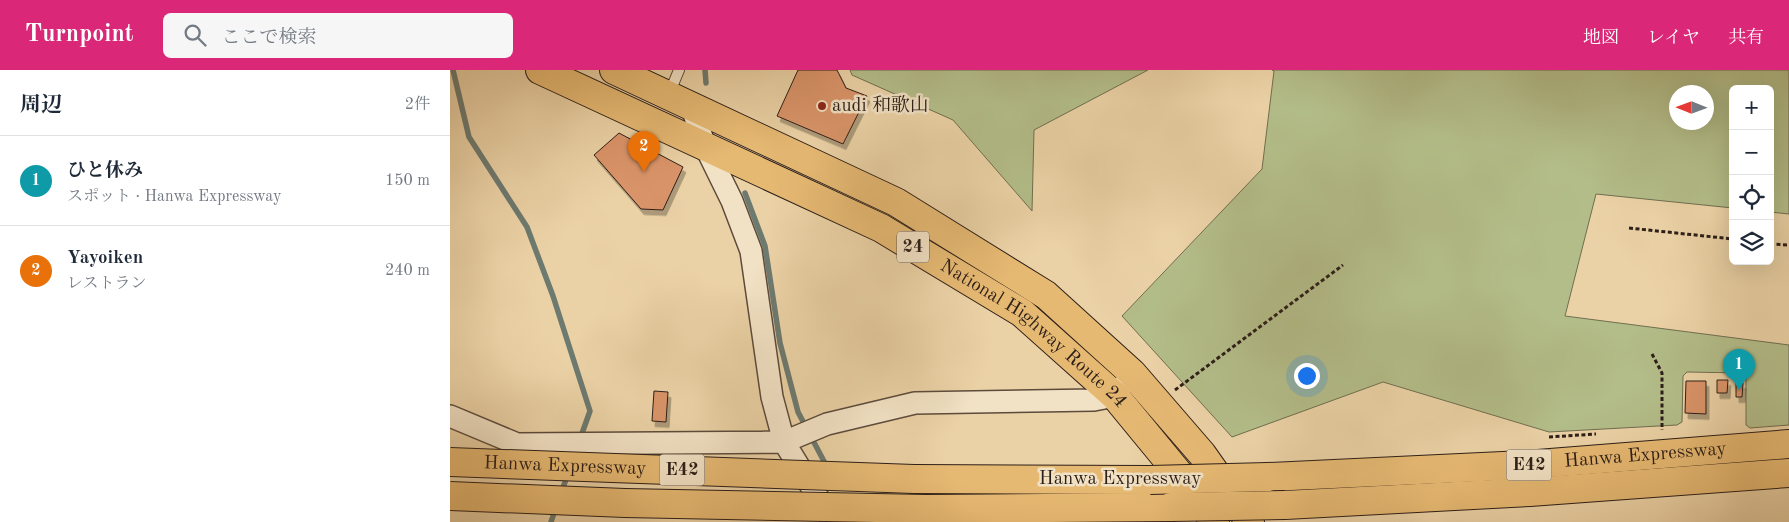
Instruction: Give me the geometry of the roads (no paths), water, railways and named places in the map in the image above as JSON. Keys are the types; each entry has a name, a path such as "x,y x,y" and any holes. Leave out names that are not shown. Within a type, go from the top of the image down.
{"highway":[{"name":"National Highway Route 24","path":"540,70 881,228 1022,313 1115,396 1180,475 1215,522"},
{"name":"National Highway Route 24","path":"614,70 896,202 1046,295 1132,373 1202,454 1250,522"},
{"name":"Hanwa Expressway","path":"450,462 914,479 1150,480 1268,477 1524,465 1789,444"},
{"name":"Hanwa Expressway","path":"450,496 625,503 926,509 1286,505 1530,492 1789,472"}],"street":[{"path":"680,100 732,201 751,251 772,397 790,440 833,522"},
{"path":"450,416 517,444 790,440 827,424 915,404 1094,400 1115,396 1132,373"}],"lane":[{"path":"679,70 680,100"}],"waterway":[{"path":"453,70 469,137 527,227 553,296 590,411 580,439"},
{"path":"705,70 706,83"},
{"path":"745,193 765,246 780,343 798,412 827,467"},
{"path":"561,493 568,474"},
{"path":"551,522 556,507"}],"place":[{"name":"audi 和歌山","path":"822,106"},
{"name":"Yayoiken","path":"644,172"},
{"name":"ひと休み","path":"1739,390"}]}
